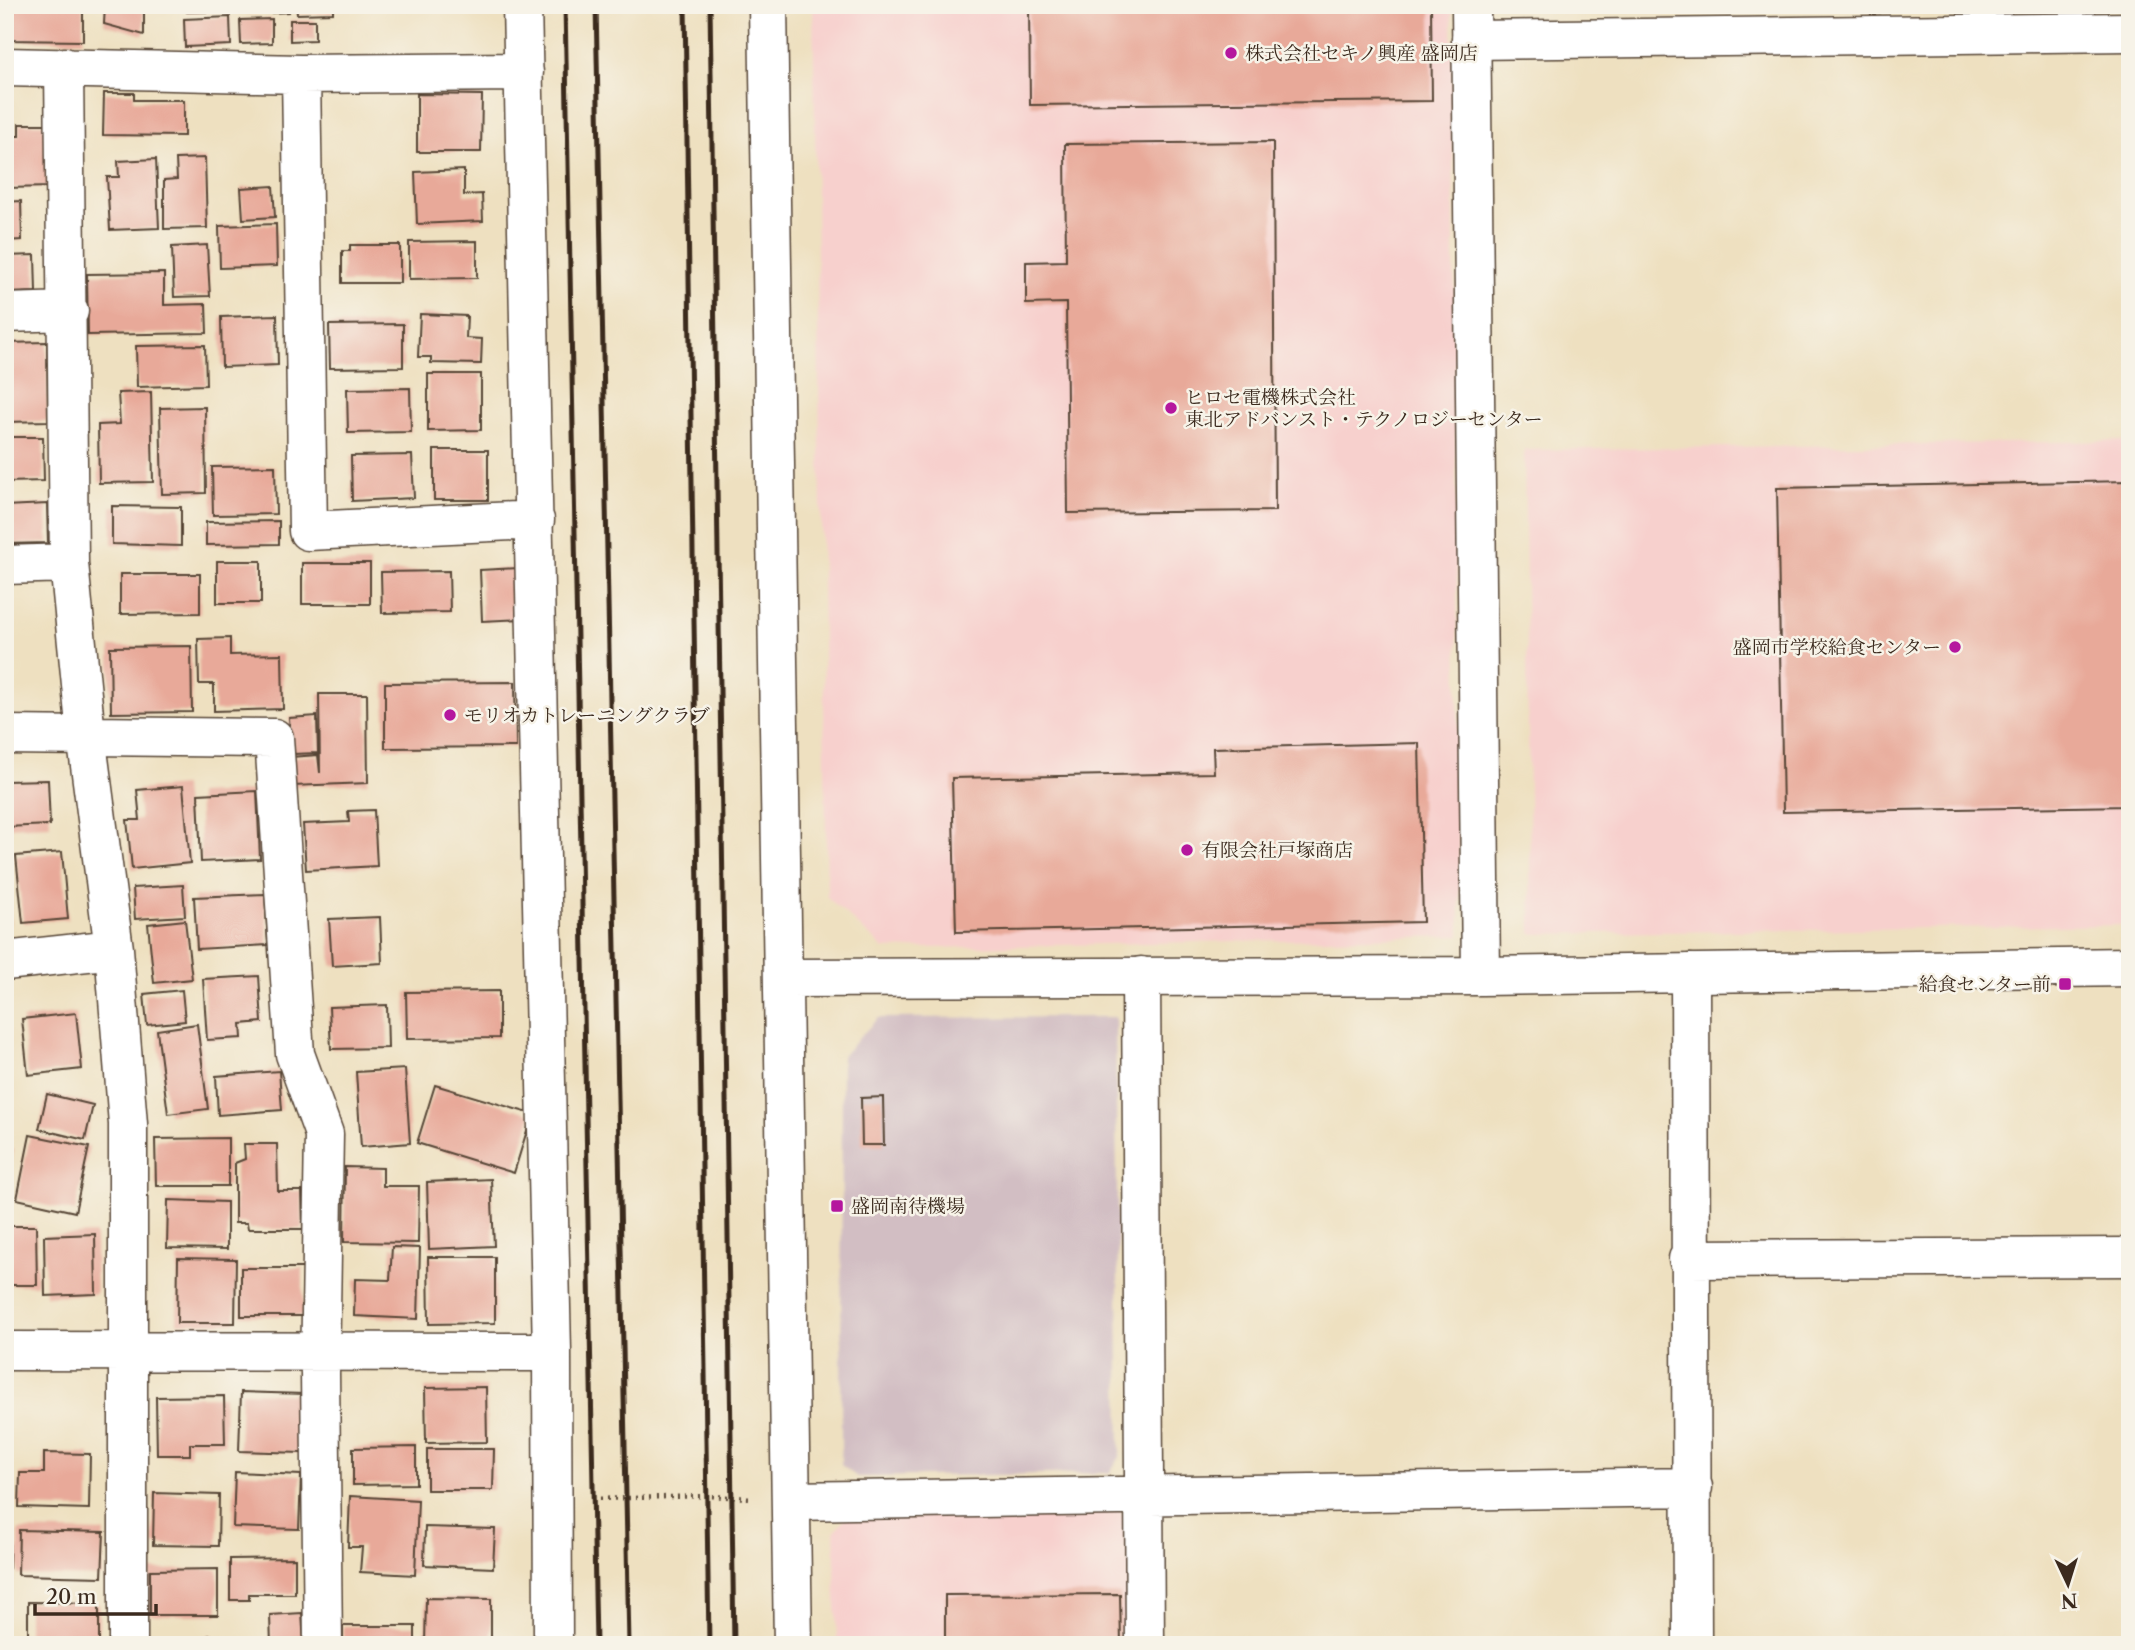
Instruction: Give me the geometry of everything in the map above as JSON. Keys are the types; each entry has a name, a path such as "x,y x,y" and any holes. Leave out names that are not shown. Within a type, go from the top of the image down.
{"street":[{"path":"522,5 552,1352 553,1645"},
{"path":"768,5 793,1645"},
{"path":"1481,976 1471,23 2130,32"},
{"path":"5,67 301,74 524,72"},
{"path":"64,67 69,311 69,563 86,734 114,948 128,1124 128,1645"},
{"path":"301,74 308,531 535,520"},
{"path":"5,313 69,311"},
{"path":"5,565 69,563"},
{"path":"5,735 274,737 295,1054 324,1134 321,1351 323,1645"},
{"path":"5,961 114,948"},
{"path":"784,978 1481,976 2130,967"},
{"path":"1690,973 1688,1259 1693,1486 1692,1645"},
{"path":"1141,976 1145,1645"},
{"path":"1688,1259 2130,1257"},
{"path":"5,1351 552,1352"},
{"path":"792,1501 1693,1486"}],"path":[{"path":"553,1500 732,1497"}],"shaded area":[{"path":"813,5 1452,5 1460,936 884,949 827,897"},
{"path":"2130,441 2130,925 1531,934 1524,450"},
{"name":"盛岡南待機場","path":"1115,1017 1120,1457 1109,1473 857,1477 841,1465 842,1056 878,1018"},
{"path":"1114,1506 1130,1520 1132,1645 837,1645 834,1532 850,1512"}],"building":[{"path":"5,5 83,5 83,41 5,40"},
{"path":"105,5 144,5 144,35 104,24"},
{"path":"187,5 238,5 238,11 187,12"},
{"path":"246,5 288,5 289,12 247,14"},
{"path":"296,5 333,5 333,13 297,14"},
{"name":"株式会社セキノ興産 盛岡店","path":"1029,5 1431,5 1432,101 1030,105"},
{"path":"230,17 231,45 185,47 184,19"},
{"path":"272,19 272,43 241,44 240,20"},
{"path":"290,20 315,20 315,40 290,41"},
{"path":"104,93 134,93 134,100 184,100 184,136 103,135"},
{"path":"417,94 482,95 481,152 417,152"},
{"path":"19,124 50,124 52,187 5,188 5,136 19,136"},
{"name":"ヒロセ電機株式会社 東北アドバンスト・テクノロジーセンター","path":"1273,142 1275,511 1068,513 1066,303 1026,304 1026,262 1066,261 1065,144"},
{"path":"205,158 207,228 164,229 164,180 177,179 176,159"},
{"path":"156,159 159,228 110,230 107,177 119,177 118,161"},
{"path":"464,170 464,195 482,194 483,221 417,224 415,172"},
{"path":"273,186 275,217 243,219 241,188"},
{"path":"21,201 22,240 5,241 5,202"},
{"path":"276,224 277,266 220,268 219,226"},
{"path":"477,241 477,278 409,279 409,242"},
{"path":"207,245 210,296 174,297 172,247"},
{"path":"350,245 400,245 400,283 342,283 342,251 350,251"},
{"path":"35,255 36,292 5,293 5,256"},
{"path":"164,273 164,305 206,304 207,333 88,335 87,274"},
{"path":"420,314 467,316 466,338 482,339 481,364 431,363 431,357 418,357"},
{"path":"277,315 278,365 222,367 221,317"},
{"path":"403,324 403,367 330,368 329,325"},
{"path":"47,342 48,421 5,422 5,343"},
{"path":"205,345 206,385 137,387 136,346"},
{"path":"428,374 481,374 481,430 428,431"},
{"path":"410,388 411,432 348,433 347,389"},
{"path":"151,392 153,482 99,483 98,425 120,424 118,393"},
{"path":"205,407 206,493 162,494 160,408"},
{"path":"5,437 43,437 44,481 5,482"},
{"path":"434,450 488,450 488,500 434,500"},
{"path":"412,455 414,498 352,501 351,456"},
{"path":"275,466 276,514 213,515 212,467"},
{"name":"盛岡市学校給食センター","path":"2130,481 2130,806 1783,812 1777,488"},
{"path":"47,504 48,543 5,544 5,506"},
{"path":"112,506 181,507 181,546 112,544"},
{"path":"279,521 279,544 206,545 206,522"},
{"path":"217,561 261,561 261,603 217,603"},
{"path":"302,563 370,563 370,604 302,604"},
{"path":"519,568 522,619 482,621 480,570"},
{"path":"449,571 450,612 382,613 381,572"},
{"path":"120,574 200,574 200,613 120,614"},
{"path":"230,638 230,655 282,654 283,709 214,711 214,684 199,684 198,639"},
{"path":"191,646 192,712 111,713 110,647"},
{"name":"モリオカトレーニングクラブ","path":"515,682 516,747 385,748 385,683"},
{"path":"319,694 367,694 368,783 292,786 290,757 318,755 320,773"},
{"path":"317,716 318,753 292,754 289,718"},
{"name":"有限会社戸塚商店","path":"1419,743 1423,922 956,932 952,778 1214,773 1213,748"},
{"path":"48,780 50,825 5,827 5,781"},
{"path":"183,786 190,863 132,869 127,820 140,820 137,790"},
{"path":"257,791 260,859 201,862 198,794"},
{"path":"374,810 377,866 306,870 303,824 349,822 348,811"},
{"path":"62,852 68,919 23,923 16,856"},
{"path":"5,878 8,878 10,924 5,924"},
{"path":"183,885 185,916 135,919 133,888"},
{"path":"265,894 268,945 197,949 194,897"},
{"path":"380,917 382,963 332,966 329,919"},
{"path":"185,920 192,979 154,983 148,924"},
{"path":"259,976 262,1022 241,1024 242,1038 207,1040 203,979"},
{"path":"182,990 185,1021 147,1025 144,994"},
{"path":"499,991 499,1038 407,1039 406,992"},
{"path":"387,1005 388,1048 331,1049 329,1007"},
{"path":"76,1013 82,1069 28,1075 22,1019"},
{"path":"197,1024 208,1109 168,1114 157,1030"},
{"path":"405,1069 410,1143 361,1147 356,1072"},
{"path":"279,1071 282,1110 218,1115 216,1076"},
{"path":"435,1085 532,1114 514,1173 417,1143"},
{"path":"47,1094 93,1105 85,1140 39,1129"},
{"path":"883,1097 884,1145 862,1145 861,1098"},
{"path":"30,1135 89,1147 75,1212 17,1199"},
{"path":"228,1138 228,1186 156,1186 155,1139"},
{"path":"244,1144 277,1144 278,1191 302,1191 303,1229 248,1229 247,1223 235,1223 235,1163 245,1159"},
{"path":"5,1147 14,1150 6,1179 5,1179"},
{"path":"345,1167 383,1168 383,1186 419,1186 418,1243 344,1242"},
{"path":"491,1179 494,1246 429,1249 427,1182"},
{"path":"168,1200 227,1202 227,1249 167,1248"},
{"path":"5,1226 36,1226 37,1285 5,1285"},
{"path":"95,1234 96,1294 45,1296 44,1236"},
{"path":"392,1247 420,1248 418,1319 354,1316 355,1279 390,1280"},
{"path":"428,1257 495,1257 495,1323 429,1324"},
{"path":"178,1258 236,1259 235,1323 177,1323"},
{"path":"241,1268 303,1268 303,1316 241,1316"},
{"path":"486,1387 487,1442 426,1443 425,1388"},
{"path":"241,1392 304,1394 302,1453 239,1451"},
{"path":"224,1396 225,1444 190,1444 190,1455 157,1455 156,1397"},
{"path":"416,1447 416,1484 353,1485 353,1448"},
{"path":"427,1449 494,1449 493,1490 427,1490"},
{"path":"44,1453 90,1454 89,1509 19,1507 20,1473 44,1473"},
{"path":"235,1472 301,1475 299,1529 233,1527"},
{"path":"154,1493 219,1495 218,1546 153,1545"},
{"path":"5,1496 10,1496 9,1568 5,1568"},
{"path":"350,1496 418,1500 415,1575 360,1572 362,1547 348,1547"},
{"path":"425,1527 495,1529 493,1568 424,1565"},
{"path":"19,1530 104,1532 102,1577 18,1575"},
{"path":"295,1558 295,1594 249,1594 249,1600 230,1600 230,1559"},
{"path":"218,1569 218,1615 150,1615 150,1570"},
{"path":"1120,1594 1121,1645 945,1645 945,1595"},
{"path":"426,1598 491,1599 491,1645 425,1644"},
{"path":"28,1602 99,1603 99,1644 28,1644"},
{"path":"302,1613 304,1645 271,1645 270,1615"},
{"path":"343,1626 415,1626 415,1645 343,1645"},
{"path":"211,1635 214,1645 175,1645 175,1644"}],"railway":[{"path":"565,5 596,1645"},
{"path":"596,5 629,1645"},
{"path":"685,5 709,1645"},
{"path":"710,5 734,1645"}],"place":[{"name":"株式会社セキノ興産 盛岡店","path":"1231,53"},
{"name":"ヒロセ電機株式会社 東北アドバンスト・テクノロジーセンター","path":"1171,408"},
{"name":"盛岡市学校給食センター","path":"1955,647"},
{"name":"モリオカトレーニングクラブ","path":"450,715"},
{"name":"有限会社戸塚商店","path":"1187,850"},
{"name":"給食センター前","path":"2065,984"},
{"name":"盛岡南待機場","path":"837,1206"}]}
